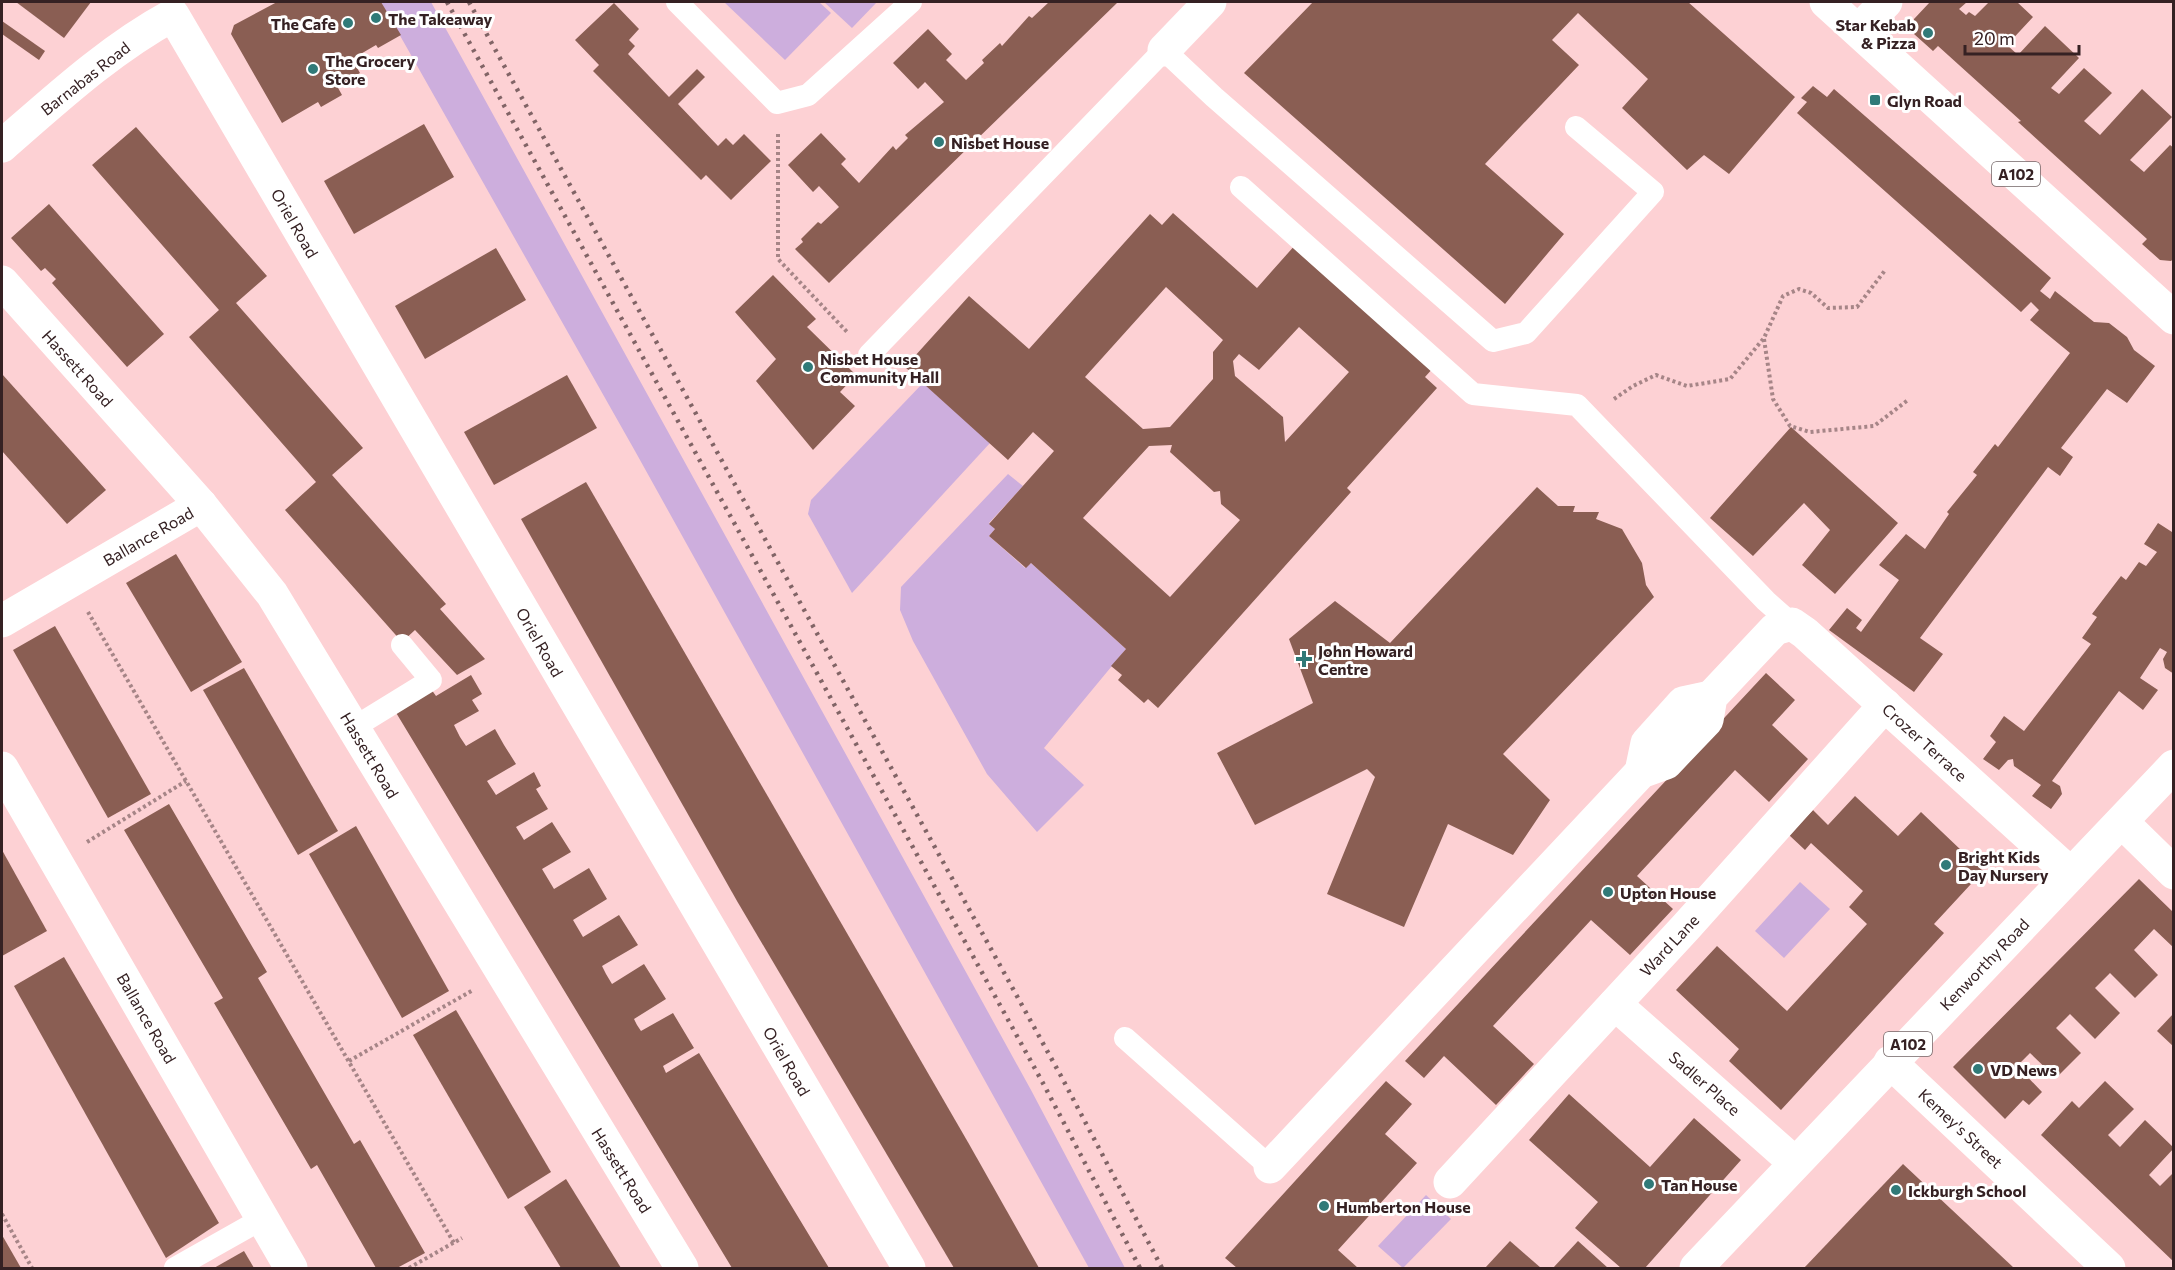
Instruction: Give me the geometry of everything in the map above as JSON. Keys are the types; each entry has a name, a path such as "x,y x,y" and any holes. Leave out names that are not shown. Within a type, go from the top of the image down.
{"main road":[{"path":"1164,50 1210,2"},
{"name":"A102","path":"1826,2 2173,316"},
{"path":"1859,30 1886,2"},
{"name":"Barnabas Road","path":"2,146 72,85 137,37 173,15"},
{"name":"Oriel Road","path":"173,15 909,1269"},
{"name":"Hassett Road","path":"2,282 201,505 272,594 682,1269"},
{"name":"Ballance Road","path":"2,621 201,505"},
{"path":"1270,1167 1641,772 1647,743 1683,703 1712,697 1784,627"},
{"name":"Crozer Terrace","path":"1784,627 1885,705 2071,874"},
{"name":"Ward Lane","path":"1450,1182 1615,1004 1885,705"},
{"name":"Kenworthy Road","path":"1696,1269 1890,1062 2174,766"},
{"name":"Ballance Road","path":"2,768 291,1269"},
{"path":"2122,822 2174,873"},
{"name":"Sadler Place","path":"1615,1004 1795,1163"},
{"name":"Kemey's Street","path":"1890,1062 2109,1269"}],"lane":[{"path":"677,2 777,103 808,95 911,2"},
{"path":"869,355 1164,50 1214,97 1493,341 1526,333 1653,192 1576,127"},
{"path":"1241,187 1473,394 1577,405 1766,601 1784,627"},
{"path":"354,728 431,680 402,645"},
{"path":"1125,1038 1270,1167"},
{"path":"175,1269 262,1219"}],"path":[{"path":"777,103 778,259 869,355"},
{"path":"1589,417 1633,386 1656,375 1687,386 1730,379 1764,338 1783,296 1799,289 1811,294 1828,308 1857,307 1886,269"},
{"path":"1764,338 1773,399 1790,426 1810,432 1874,426 1908,400"},
{"path":"70,580 454,1243"},
{"path":"56,861 186,781"},
{"path":"349,1061 501,974"},
{"path":"2,1214 32,1269"},
{"path":"409,1269 462,1238"}],"shaded area":[{"path":"381,2 431,2 1031,1090 1125,1268 1089,1268 635,451"},
{"path":"724,2 819,2 831,13 785,60"},
{"path":"824,2 877,2 852,28"},
{"path":"923,383 990,443 852,593 808,514 811,500"},
{"path":"1008,474 1023,486 989,523 995,529 989,536 1025,568 1031,563 1126,649 1044,748 1084,785 1037,832 987,774 913,641 900,610 901,587"},
{"path":"1800,882 1830,909 1784,958 1755,931"},
{"path":"1426,1195 1451,1219 1403,1268 1378,1246"}],"building":[{"path":"16,2 91,2 64,38"},
{"path":"277,2 381,2 401,35 378,48 376,45 352,59 360,73 337,86 342,95 321,107 318,102 282,123 231,34 234,25"},
{"name":"Nisbet House","path":"1049,2 1118,2 829,283 795,249 803,242 801,239 818,222 821,224 839,207 819,186 813,192 788,165 821,133 846,159 841,164 859,183 893,146 896,150 908,138 905,135 944,102 925,82 918,89 893,63 928,29 952,54 946,60 966,80 1000,43 1002,46 1029,16 1032,18"},
{"path":"1313,2 1688,2 1795,97 1729,174 1704,155 1687,170 1622,108 1648,79 1578,13 1552,40 1579,65 1485,164 1564,234 1505,304 1244,73"},
{"path":"1930,2 1967,2 1959,9 1966,15 1969,12 1975,16 1989,2 2017,2 2033,17 2007,45 2018,55 2045,26 2079,58 2051,88 2059,94 2084,68 2112,93 2084,121 2100,135 2142,89 2172,117 2130,160 2144,172 2170,145 2174,148 2174,258 2171,261 2160,260 2142,244 2147,239 1938,46 1933,51 1914,34 1914,19"},
{"path":"614,3 639,29 629,40 635,46 628,54 669,97 697,69 705,77 678,104 718,146 726,138 733,145 744,134 771,161 731,200 706,175 701,180 593,71 599,65 575,40"},
{"path":"2,21 45,51 39,60 2,34"},
{"path":"1813,86 1827,97 1834,89 2051,278 2040,291 2050,299 2055,291 2094,322 2109,323 2127,337 2134,350 2155,366 2127,403 2107,389 2061,448 2073,457 2060,476 2048,467 1920,638 1943,654 1914,692 1829,630 1847,608 1862,620 1856,628 1861,632 1899,580 1879,565 1906,534 1925,549 1949,514 1947,512 1977,475 1973,472 1995,444 1998,447 2070,353 2030,320 2039,310 2031,302 2021,312 1797,113 1807,102 1801,98"},
{"path":"424,124 454,177 354,234 324,181"},
{"path":"136,127 267,276 236,303 363,448 332,475 446,604 440,609 485,659 457,675 415,630 402,642 285,510 316,482 189,337 219,310 92,165"},
{"path":"49,204 164,334 127,367 52,283 56,279 45,268 41,271 11,238"},
{"path":"1173,213 1257,288 1296,244 1434,367 1425,377 1437,388 1347,488 1351,492 1158,708 1148,699 1144,703 1118,680 1122,675 1111,666 1126,649 1031,563 1026,568 989,536 995,529 989,524 1054,451 1033,432 1008,460 905,367 969,296 1029,349 1150,214 1162,225","holes":["1166,287 1223,340 1213,352 1213,379 1170,427 1143,429 1085,377","1299,327 1349,372 1285,442 1283,417 1235,376 1233,361 1239,354 1259,370","1172,445 1170,452 1214,492 1220,491 1221,504 1240,520 1170,597 1083,518 1149,446"]},
{"path":"496,248 526,300 425,359 395,306"},
{"name":"Nisbet House Community Hall","path":"773,275 816,319 807,327 856,375 840,392 855,406 813,450 756,381 776,359 735,312"},
{"path":"2,374 106,490 67,524 2,451"},
{"path":"567,375 597,428 494,485 464,432"},
{"path":"1791,427 1898,523 1835,594 1802,565 1830,530 1804,503 1753,556 1710,518"},
{"path":"586,482 1039,1268 954,1268 737,901 521,519"},
{"path":"1537,487 1558,506 1575,506 1573,512 1599,512 1596,519 1622,529 1642,563 1646,585 1654,597 1503,754 1550,800 1513,855 1448,824 1404,927 1327,894 1375,777 1367,769 1255,825 1217,753 1313,703 1289,639 1335,601 1390,643"},
{"path":"2158,523 2172,532 2174,530 2174,674 2165,668 2163,659 2167,652 2160,648 2140,678 2158,690 2143,710 2119,691 2052,781 2060,786 2062,794 2051,809 2032,796 2041,785 2014,766 2013,759 2008,760 1999,770 1983,759 1996,742 1990,736 2004,716 2024,731 2091,644 2082,638 2097,617 2092,614 2121,576 2126,580 2139,562 2146,566 2157,552 2144,544"},
{"path":"176,554 242,662 191,692 126,583"},
{"path":"55,626 151,794 108,818 13,650"},
{"path":"244,668 338,831 298,855 203,690"},
{"name":"Upton House","path":"1766,673 1795,700 1772,725 1808,759 1769,802 1735,770 1637,876 1673,909 1630,955 1591,920 1493,1026 1534,1064 1496,1105 1444,1056 1424,1078 1405,1061"},
{"path":"471,675 482,694 472,700 479,711 454,725 460,737 466,746 495,729 516,764 487,781 496,795 534,772 541,786 536,789 548,809 516,827 524,840 552,822 571,852 542,869 554,889 589,868 607,899 573,920 583,937 619,915 638,945 602,966 606,974 612,984 644,964 666,999 634,1019 637,1025 641,1031 673,1013 694,1048 663,1066 666,1073 699,1053 829,1268 732,1268 395,711 431,689 436,696"},
{"path":"1855,796 1898,836 1921,812 1983,871 1934,924 1944,933 1781,1110 1729,1061 1739,1049 1676,990 1717,946 1787,1011 1867,924 1849,907 1863,891 1811,843 1805,850 1789,835 1813,810 1828,825"},
{"path":"169,804 267,972 258,978 354,1144 360,1140 425,1253 397,1268 376,1268 317,1165 311,1169 214,1003 223,998 124,830"},
{"path":"356,826 449,991 402,1018 309,854"},
{"path":"2,850 47,931 2,956"},
{"path":"2139,879 2174,913 2174,948 2154,929 2134,950 2158,975 2135,998 2110,973 2095,988 2120,1013 2095,1039 2070,1014 2056,1028 2081,1053 2056,1078 2030,1053 2017,1066 2042,1092 2029,1105 2023,1100 2005,1119 1953,1067"},
{"path":"64,957 219,1223 166,1258 14,986"},
{"path":"456,1010 551,1172 508,1199 413,1035"},
{"path":"2174,1013 2174,1047 2157,1031"},
{"name":"Humberton House","path":"1386,1081 1412,1104 1385,1134 1417,1163 1338,1250 1358,1268 1237,1268 1225,1258"},
{"path":"2105,1081 2134,1109 2108,1135 2120,1147 2145,1120 2174,1148 2149,1175 2160,1186 2174,1172 2174,1262 2041,1135 2072,1101 2079,1108"},
{"name":"Tan House","path":"1569,1094 1650,1167 1694,1118 1741,1160 1645,1268 1621,1268 1575,1228 1598,1202 1529,1140"},
{"path":"1903,1164 2014,1268 1804,1268"},
{"path":"566,1179 621,1268 561,1268 524,1207"},
{"path":"2,1235 21,1268 2,1268"},
{"path":"1510,1241 1541,1268 1485,1268"},
{"path":"1578,1241 1608,1268 1553,1268"},
{"path":"244,1251 254,1268 214,1268"}],"railway":[{"path":"447,2 1044,1085 1140,1268"},
{"path":"469,2 1061,1076 1162,1268"}],"place":[{"name":"The Takeaway","path":"376,18"},
{"name":"The Cafe","path":"348,23"},
{"name":"Star Kebab & Pizza","path":"1928,33"},
{"name":"The Grocery Store","path":"313,69"},
{"name":"Glyn Road","path":"1875,100"},
{"name":"Nisbet House","path":"939,142"},
{"name":"Nisbet House Community Hall","path":"808,367"},
{"name":"John Howard Centre","path":"1304,659"},
{"name":"Bright Kids Day Nursery","path":"1946,865"},
{"name":"Upton House","path":"1608,892"},
{"name":"VD News","path":"1978,1069"},
{"name":"Tan House","path":"1649,1184"},
{"name":"Ickburgh School","path":"1896,1190"},
{"name":"Humberton House","path":"1324,1206"}]}
